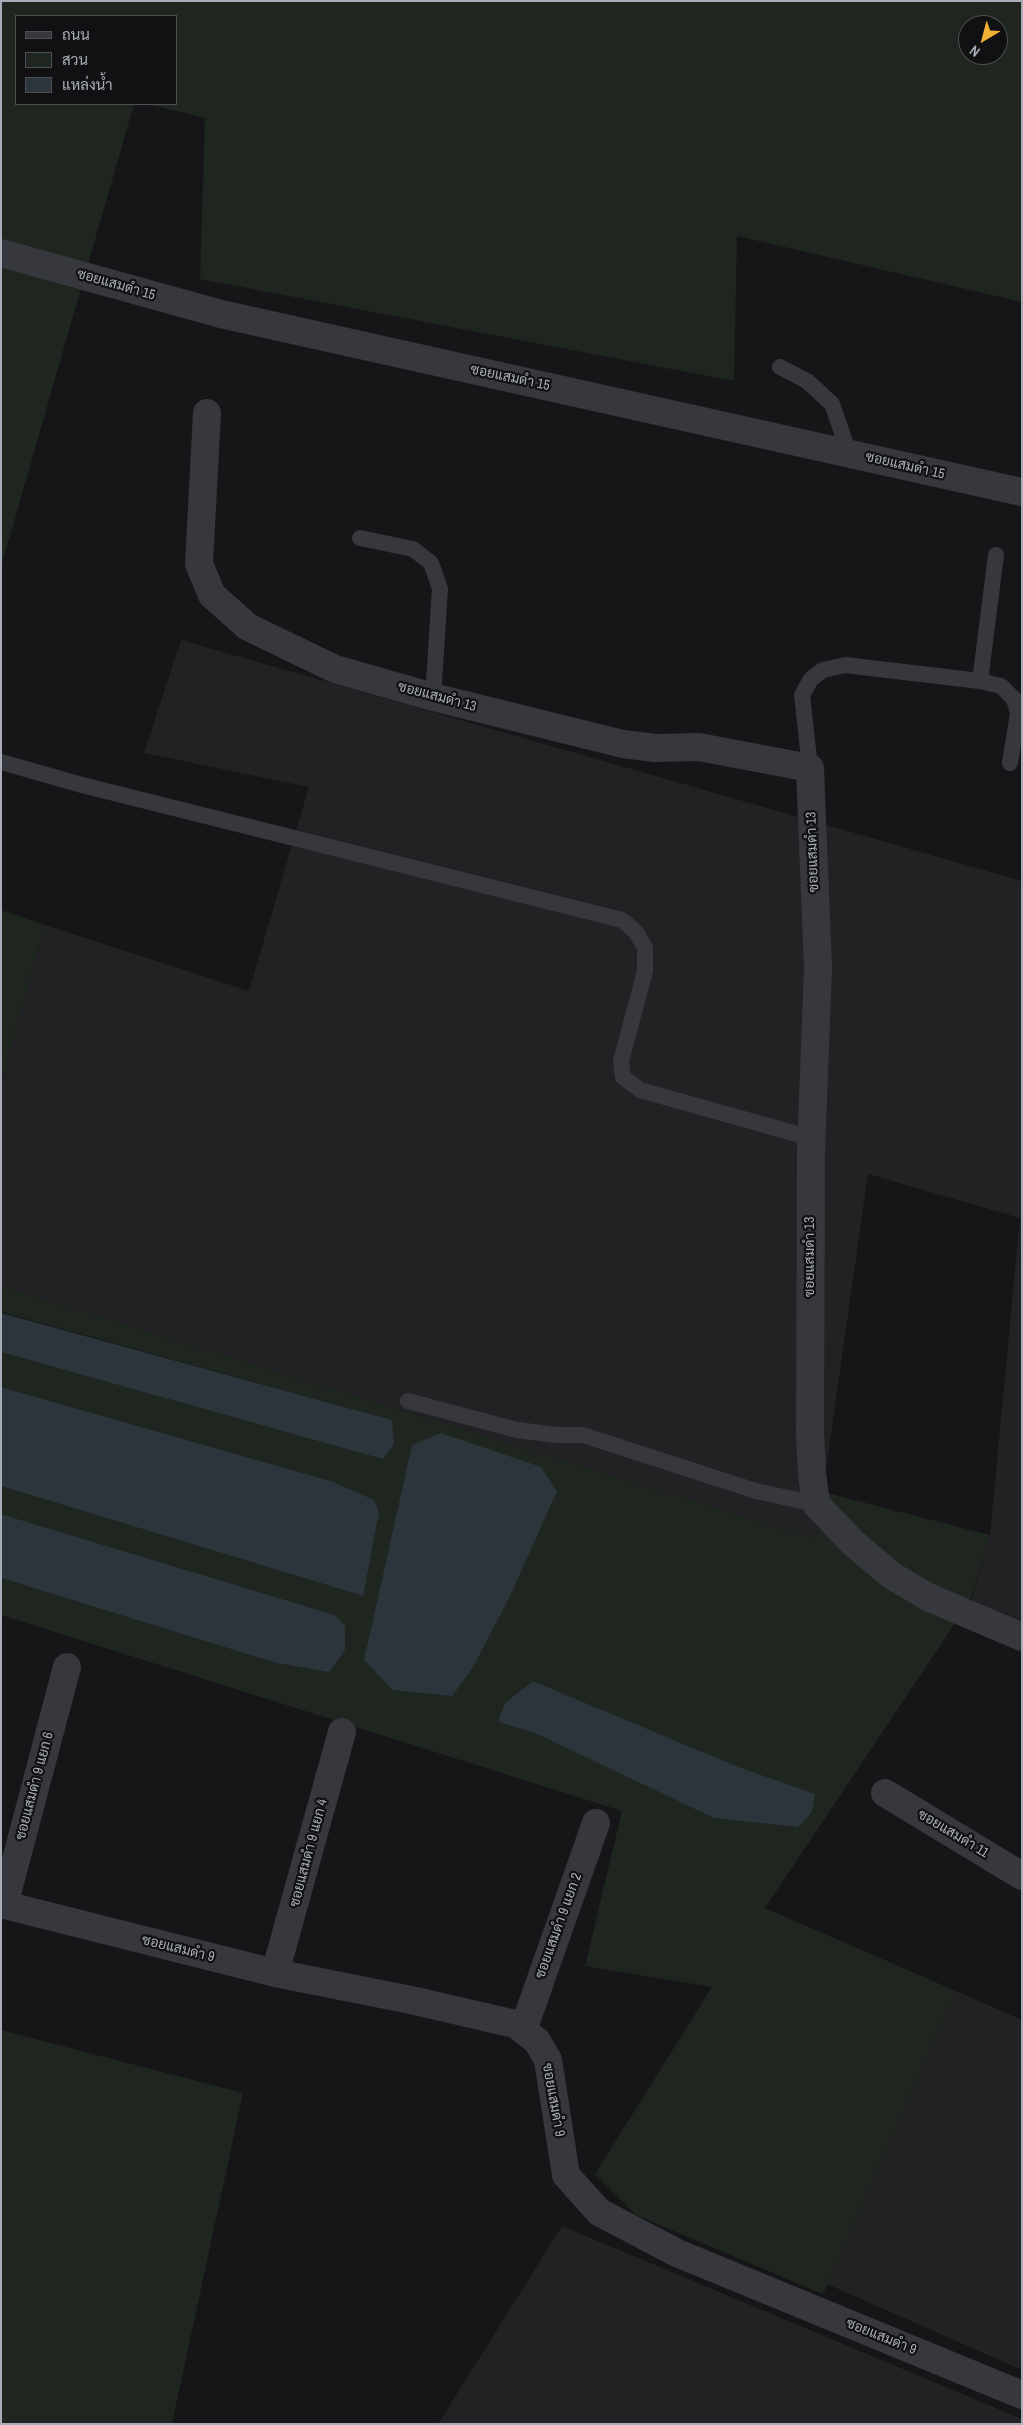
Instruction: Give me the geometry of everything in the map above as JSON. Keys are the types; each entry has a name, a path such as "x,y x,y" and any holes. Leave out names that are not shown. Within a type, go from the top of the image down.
{"street":[{"name":"ซอยแสมดำ 15","path":"1,253 221,314 1022,492"},
{"name":"ซอยแสมดำ 13","path":"207,414 199,564 212,595 248,627 334,669 433,697 623,744 655,748 698,747 810,768 818,968 811,1138 810,1434 816,1504"},
{"path":"816,1504 852,1542 891,1575 928,1597 1022,1637"},
{"name":"ซอยแสมดำ 9 แยก 6","path":"3,1904 67,1667"},
{"name":"ซอยแสมดำ 9 แยก 4","path":"275,1973 342,1732"},
{"name":"ซอยแสมดำ 11","path":"885,1793 1022,1876"},
{"name":"ซอยแสมดำ 9 แยก 2","path":"522,2030 596,1822"},
{"name":"ซอยแสมดำ 9","path":"3,1904 275,1973 420,2002 515,2024 537,2041 548,2060 566,2175 599,2212 677,2253 1022,2395"}],"lane":[{"path":"780,367 807,381 832,404 849,453"},
{"path":"360,538 413,549 431,562 440,589 433,697"},
{"path":"980,681 996,555"},
{"path":"810,768 802,695 811,679 823,670 845,665 980,681 1001,686 1014,700 1018,713 1010,763"},
{"path":"1,762 82,785 622,920 636,932 645,948 645,971 621,1061 624,1077 640,1090 811,1138"},
{"path":"408,1400 517,1430 556,1435 583,1435 756,1491 816,1504"}],"shaded area":[{"path":"181,640 1022,881 1022,1650 955,1624 971,1601 990,1535 1020,1218 868,1174 816,1539 1,1286 1,1082 45,925 249,991 309,787 144,753"},
{"path":"956,1991 1022,2020 1022,2370 827,2284"},
{"path":"562,2226 1022,2419 1022,2424 438,2424"}],"green space":[{"path":"1,1 1022,1 1022,302 737,236 734,381 200,279 205,118 151,105 178,105 178,15 15,15 15,105 134,105 1,567"},
{"path":"1,910 45,925 1,1082"},
{"path":"1,1286 816,1539 823,1492 990,1535 970,1601 765,1908 956,1991 823,2294 636,2215 595,2174 712,1987 585,1966 622,1811 1,1615 1,1578 276,1663 328,1671 335,1615 1,1514 1,1486 363,1596 331,1481 1,1387 1,1352 383,1458 392,1420 1,1312","holes":["533,1681 741,1768 535,1733 498,1722"]},
{"path":"1,2030 243,2093 172,2424 1,2424"}],"water":[{"path":"1,1313 392,1420 394,1444 383,1459 1,1352"},
{"path":"1,1387 331,1481 374,1500 379,1512 363,1596 1,1486"},
{"path":"441,1433 541,1467 557,1491 511,1594 472,1669 452,1696 393,1690 364,1660 412,1445"},
{"path":"1,1514 335,1615 345,1626 345,1650 329,1672 276,1663 1,1578"},
{"path":"533,1681 741,1768 815,1794 812,1812 798,1827 714,1818 535,1733 498,1722 505,1703"}]}
